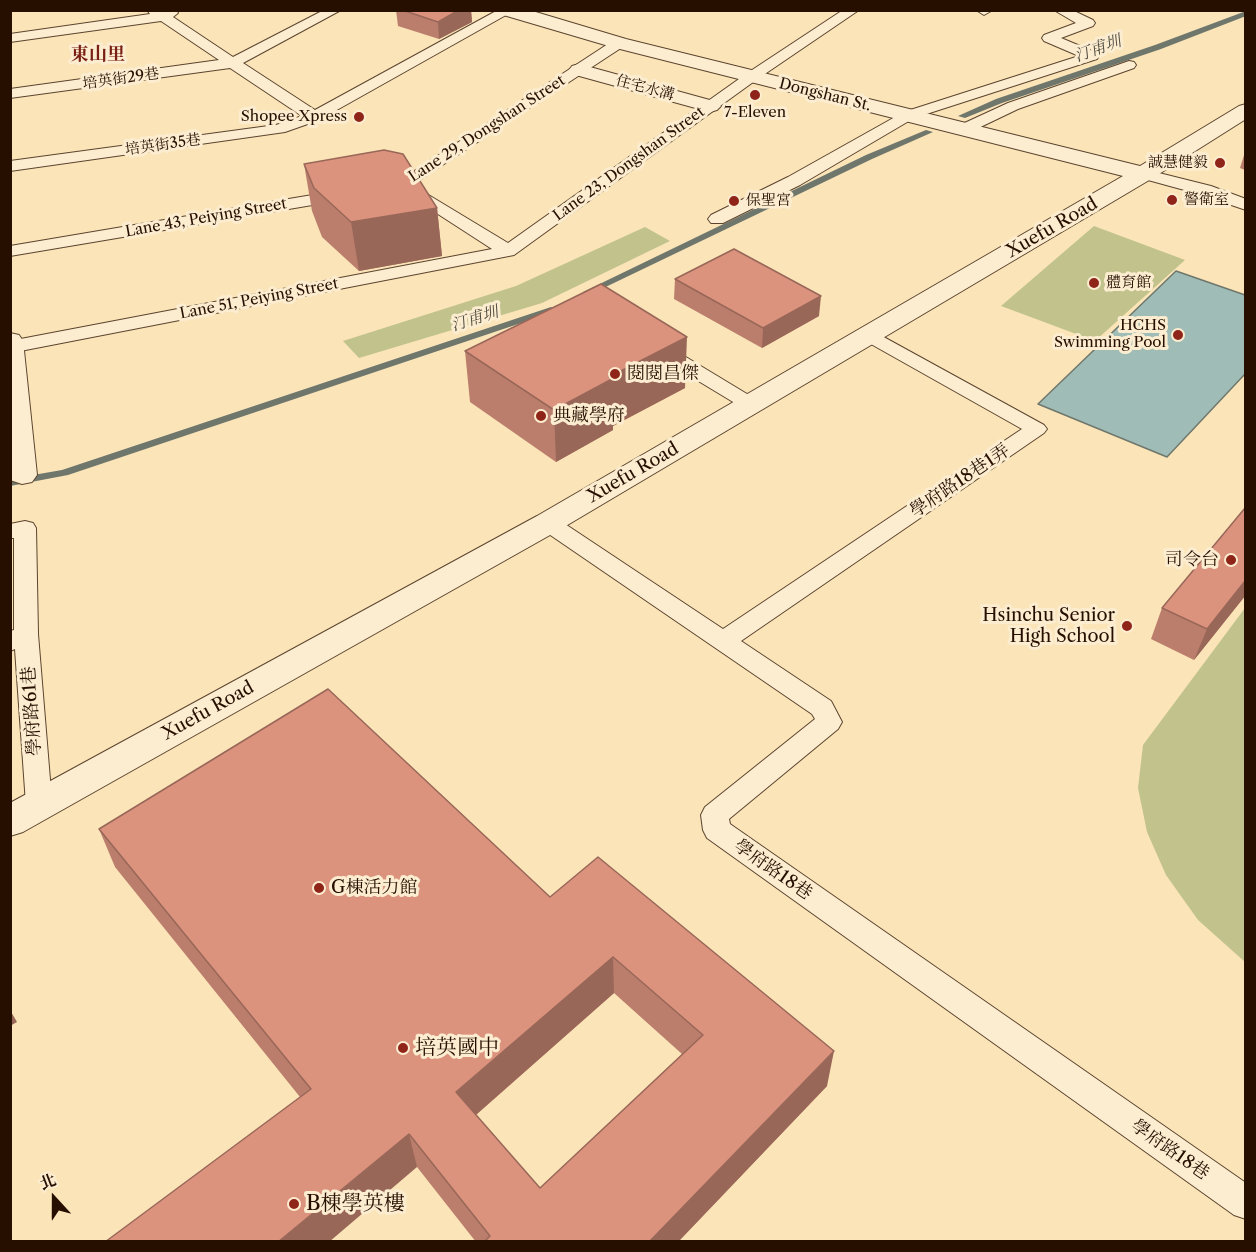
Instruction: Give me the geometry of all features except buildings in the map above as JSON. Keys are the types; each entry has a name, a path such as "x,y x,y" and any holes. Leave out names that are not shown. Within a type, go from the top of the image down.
{"street":[{"name":"Dongshan St.","path":"508,11 751,77 1143,174"},
{"name":"住宅水溝","path":"579,70 710,106"},
{"name":"Xuefu Road","path":"10,821 548,523 1143,174 1245,110"},
{"path":"10,341 22,475"}],"lane":[{"path":"10,38 176,10"},
{"name":"培英街29巷","path":"10,94 232,63 335,10"},
{"name":"Lane 23, Dongshan Street","path":"508,251 751,77 853,10"},
{"path":"717,219 794,181 909,115 1092,56 1049,38 1088,22 1059,10"},
{"name":"培英街35巷","path":"10,166 279,129 314,117 508,11"},
{"path":"158,14 314,117"},
{"name":"Lane 29, Dongshan Street","path":"508,251 395,186 619,43"},
{"path":"964,129 1013,106 1129,65"},
{"path":"1143,174 1205,190 1245,205"},
{"name":"Lane 43, Peiying Street","path":"10,250 353,193"},
{"name":"Lane 51, Peiying Street","path":"11,347 508,251"},
{"name":"學府路18巷1弄","path":"723,640 1037,429 869,335"},
{"path":"638,336 750,404"},
{"name":"學府路18巷","path":"548,523 822,708 829,722 715,815 717,830 1245,1203"},
{"name":"學府路61巷","path":"10,531 25,528 18,638 39,804"}],"green space":[{"name":"體育館","path":"1094,226 1185,260 1095,341 1001,306"},
{"path":"645,227 670,241 542,303 359,358 343,341 516,286"},
{"path":"1245,608 1245,962 1198,920 1166,875 1147,832 1138,788 1143,745"}],"water":[{"name":"HCHS Swimming Pool","path":"1176,271 1245,295 1245,374 1167,457 1038,404"}],"waterway":[{"name":"汀甫圳","path":"962,116 999,101 1158,47 1246,13"},
{"name":"汀甫圳","path":"588,292 869,157 929,132"},
{"name":"汀甫圳","path":"10,483 64,473 551,310"}],"place":[{"name":"7-Eleven","path":"755,95"},
{"name":"Shopee Xpress","path":"359,117"},
{"name":"誠慧健毅","path":"1220,163"},
{"name":"警衛室","path":"1172,200"},
{"name":"保聖宮","path":"734,201"},
{"name":"體育館","path":"1094,283"},
{"name":"HCHS Swimming Pool","path":"1178,335"},
{"name":"閱閱昌傑","path":"615,374"},
{"name":"典藏學府","path":"541,416"},
{"name":"司令台","path":"1231,560"},
{"name":"Hsinchu Senior High School","path":"1127,626"},
{"name":"G棟活力館","path":"319,888"},
{"name":"培英國中","path":"403,1048"},
{"name":"B棟學英樓","path":"294,1204"}],"district":[{"name":"東山里","path":"98,55"}]}
